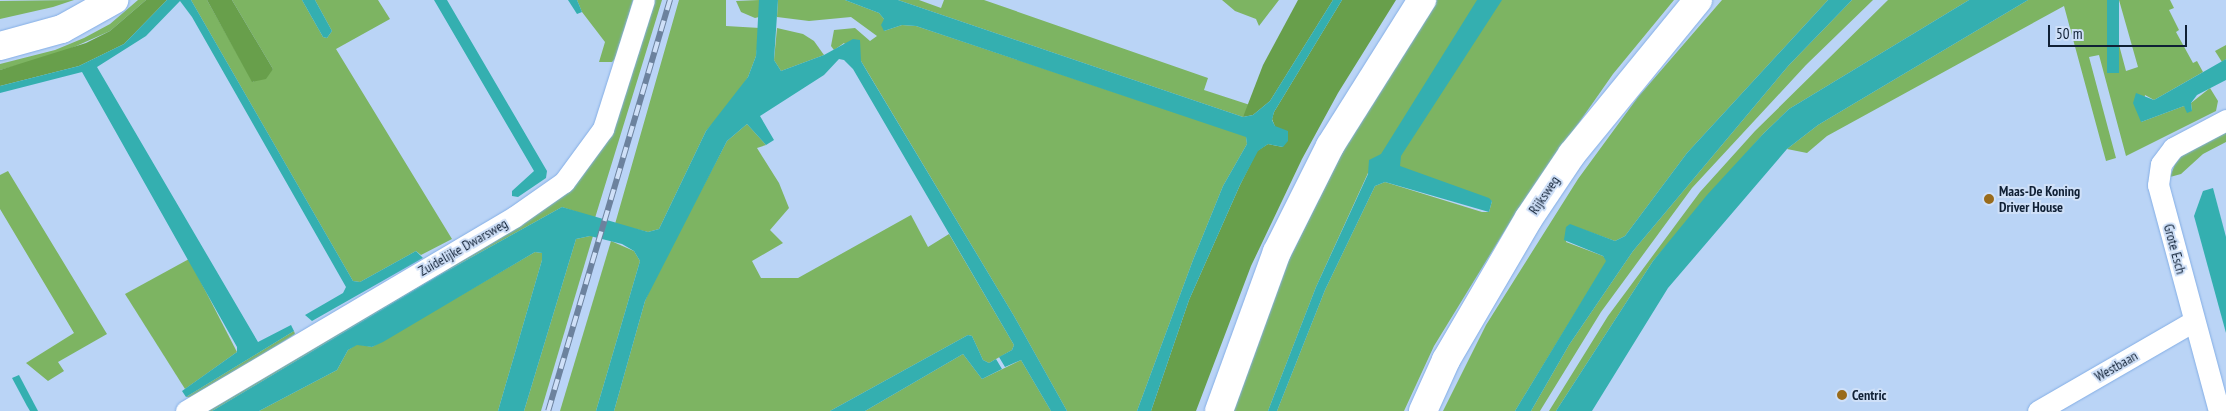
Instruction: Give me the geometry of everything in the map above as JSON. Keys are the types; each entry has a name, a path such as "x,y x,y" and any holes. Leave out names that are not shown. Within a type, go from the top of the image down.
{"highway":[{"path":"0,46 62,29 114,0"},
{"path":"1219,411 1277,252 1330,146 1422,0"},
{"name":"Rijksweg","path":"1422,411 1446,360 1529,218 1578,146 1698,0"}],"street":[{"name":"Zuidelijke Dwarsweg","path":"186,411 514,217 564,182 603,129 644,0"},
{"name":"Grote Esch","path":"2220,411 2158,185 2161,164 2173,148 2226,120"},
{"name":"Westbaan","path":"2038,411 2194,321"}],"shaded area":[{"path":"74,0 53,7 0,19 0,1"},
{"path":"138,0 146,0 110,31 56,55 0,70 0,64 55,50 84,38 110,24"},
{"path":"146,0 167,0 124,44 79,66 0,86 0,70 86,43 110,31"},
{"path":"167,0 191,0 353,281 360,282 416,251 423,258 312,321 305,315 343,293 346,287 192,17 180,1 146,36 97,67 258,342 291,325 294,331 186,397 182,391 237,352 237,347 82,72 0,93 0,86 79,66 124,44"},
{"path":"191,0 207,0 253,82 273,69 232,0 302,0 323,37 327,38 332,31 315,0 378,0 390,19 336,49 452,239 421,255 416,251 360,282 353,281"},
{"path":"207,0 232,0 273,69 266,79 252,82"},
{"path":"302,0 315,0 332,31 327,38 323,37"},
{"path":"434,0 447,0 547,171 546,178 518,197 512,196 512,191 534,171"},
{"path":"568,0 577,0 582,12 577,14"},
{"path":"577,0 633,0 618,56 612,62 599,62 605,42 582,12"},
{"path":"652,0 662,0 595,218 562,207 436,277 212,411 200,411 573,186 602,147"},
{"path":"679,0 726,0 726,26 760,28 756,56 748,77 735,98 706,131 659,229 648,232 615,224"},
{"path":"759,0 759,17 755,18 741,12 736,1"},
{"path":"759,0 778,0 774,60 781,71 824,55 853,39 860,40 861,61 1014,316 1067,411 1051,411 1021,360 1005,367 999,357 1012,350 1014,345 853,69 844,60 839,59 824,75 760,116 774,140 766,145 747,124 727,141 645,301 614,411 596,411 640,261 634,251 622,244 590,236 576,239 524,411 498,411 542,260 542,253 535,252 383,342 372,347 357,345 348,350 337,370 259,411 212,411 436,277 562,207 648,232 659,229 706,131 748,77 756,56"},
{"path":"778,0 845,0 879,13 884,19 884,31 902,25 916,26 1246,136 1247,144 1223,186 1193,260 1137,411 1067,411 1014,316 861,61 844,43 834,50 831,46 834,30 855,28 870,41 877,36 851,17 809,21 777,17"},
{"path":"845,0 898,0 1243,117 1253,115 1270,101 1333,0 1342,0 1274,112 1272,120 1275,126 1288,131 1288,141 1283,147 1268,144 1258,151 1240,185 1189,300 1151,411 1137,411 1193,260 1223,186 1247,144 1246,137 916,26 902,25 884,31 881,25 884,19 879,13"},
{"path":"898,0 919,0 941,8 944,0 984,0 1208,78 1204,90 1250,105 1243,117"},
{"path":"1222,0 1279,0 1259,26 1256,19 1235,11"},
{"path":"1298,0 1333,0 1270,101 1253,115 1243,117 1263,65"},
{"path":"1342,0 1396,0 1338,93 1302,159 1251,266 1196,411 1151,411 1189,300 1240,185 1257,151 1268,144 1283,147 1272,119 1274,112"},
{"path":"1432,0 1674,0 1613,74 1515,214 1434,346 1404,411 1277,411 1325,290 1375,186 1385,182 1482,212 1489,212 1492,201 1368,173 1316,287 1268,411 1232,411 1282,274 1373,89"},
{"path":"1477,0 1502,0 1401,156 1400,166 1489,198 1492,201 1489,212 1385,182 1375,186 1325,290 1277,411 1268,411 1316,287 1368,174 1369,160 1381,154"},
{"path":"1722,0 1828,0 1687,153 1625,236 1615,241 1570,225 1566,242 1603,256 1607,261 1515,411 1443,411 1486,325 1578,179 1638,97"},
{"path":"1828,0 1852,0 1789,65 1633,251 1569,345 1531,411 1515,411 1606,261 1603,256 1564,240 1566,227 1570,224 1615,241 1625,236 1687,153"},
{"path":"1852,0 1873,0 1806,65 1692,188 1601,312 1540,411 1531,411 1569,345 1633,251 1789,65"},
{"path":"1888,0 1969,0 1789,109 1764,133 1653,261 1556,411 1549,411 1608,316 1700,192 1755,131"},
{"path":"1969,0 2028,0 1818,125 1787,149 1668,288 1592,411 1556,411 1653,261 1707,195 1764,133 1789,109"},
{"path":"2028,0 2107,0 2126,71 2138,67 2119,0 2170,0 2174,8 2169,10 2179,30 2176,32 2193,63 2197,61 2203,72 2154,100 2145,95 2141,122 2184,106 2192,111 2191,103 2210,88 2218,101 2216,111 2126,156 2099,55 2089,57 2116,158 2106,161 2064,6 1827,136 1807,153 1787,149 1818,125"},
{"path":"2107,0 2119,0 2119,73 2107,73"},
{"path":"777,28 803,34 814,41 824,55 781,71 774,60"},
{"path":"2226,45 2226,59 2222,62 2215,51"},
{"path":"2226,59 2226,80 2197,95 2191,103 2192,111 2187,113 2184,106 2141,122 2133,103 2136,93 2154,100"},
{"path":"747,124 766,145 757,148 779,183 789,208 770,230 783,243 752,261 761,278 798,278 911,215 928,247 949,234 1014,345 1012,350 989,363 983,360 972,336 968,335 830,411 614,411 645,301 654,280 727,141"},
{"path":"2226,128 2226,142 2203,154 2181,174 2170,177 2175,164 2186,151"},
{"path":"8,171 107,334 58,362 64,371 48,381 26,363 74,333 0,209 0,175"},
{"path":"2213,188 2226,237 2226,333 2194,216 2203,191"},
{"path":"593,236 541,411 524,411 576,239"},
{"path":"611,241 634,251 640,261 596,411 560,411"},
{"path":"535,252 542,253 542,260 498,411 259,411 337,370 348,350 357,344 372,347"},
{"path":"189,259 237,352 185,389 125,294"},
{"path":"294,331 295,334 195,398 186,397"},
{"path":"968,335 972,336 983,360 989,363 996,359 1002,369 982,379 963,354 865,411 830,411"},
{"path":"963,354 982,379 1021,360 1051,411 865,411"},
{"path":"19,375 38,411 30,411 12,378"}],"railway":[{"path":"548,411 670,0"}],"place":[{"name":"Maas-De Koning Driver House","path":"1989,199"},
{"name":"Centric","path":"1842,395"}]}
